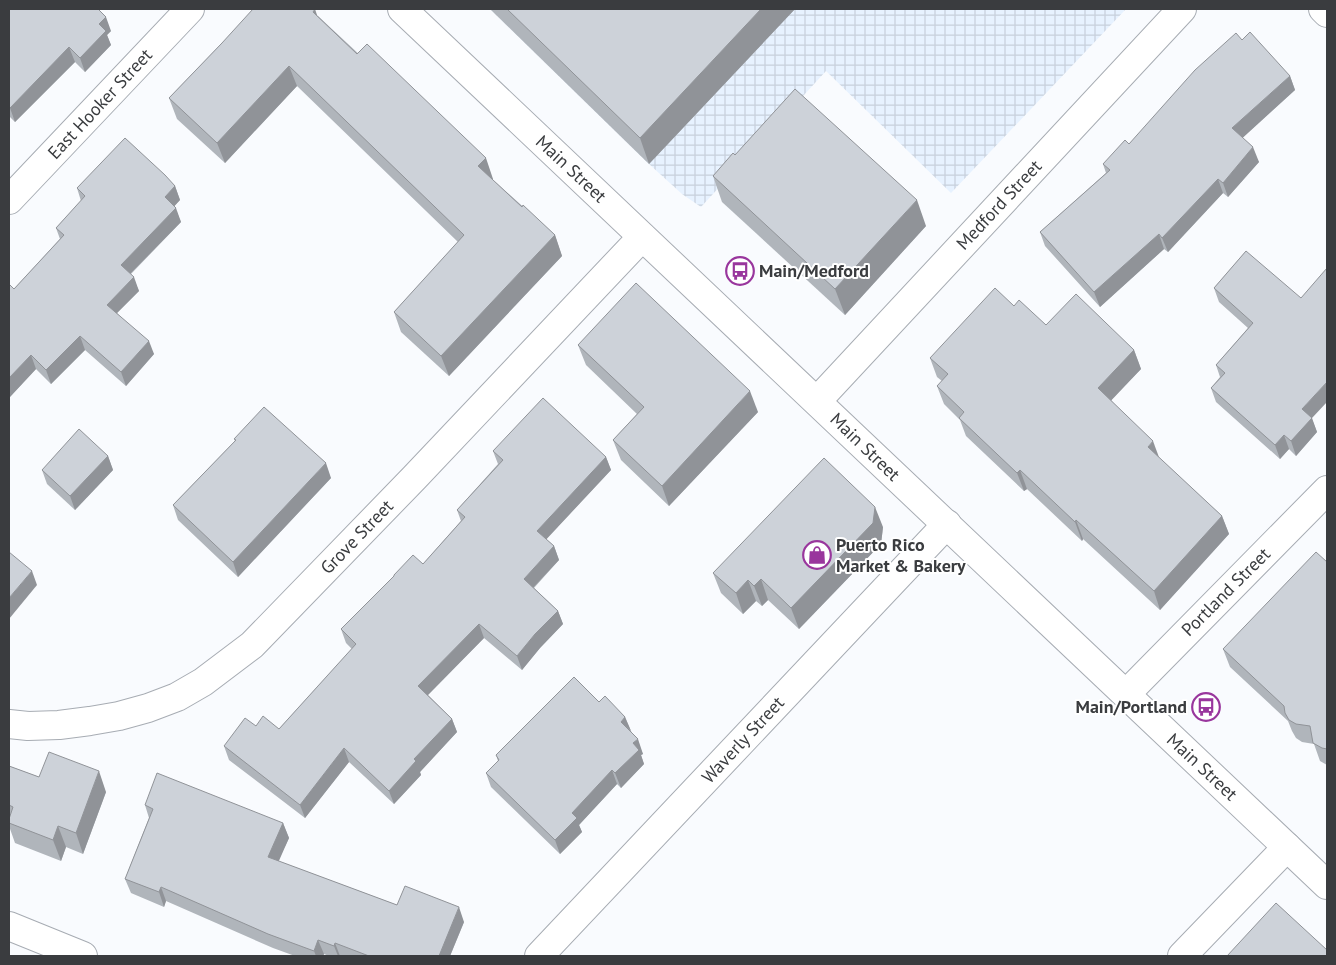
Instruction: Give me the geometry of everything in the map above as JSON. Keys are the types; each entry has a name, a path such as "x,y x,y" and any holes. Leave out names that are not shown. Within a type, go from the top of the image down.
{"street":[{"name":"East Hooker Street","path":"9,200 190,9"},
{"name":"Main Street","path":"402,9 1327,885"},
{"name":"Medford Street","path":"817,401 1182,9"},
{"path":"1323,9 1327,13"},
{"name":"Grove Street","path":"9,724 28,726 59,725 120,716 148,708 177,697 203,682 252,645 642,237"},
{"name":"Portland Street","path":"1126,694 1327,490"},
{"name":"Waverly Street","path":"539,956 946,524"},
{"path":"1182,956 1287,847"},
{"path":"9,926 83,956"}],"shaded area":[{"path":"490,9 1126,9 951,193 826,71 701,207 682,194 649,164"}],"building":[{"path":"9,9 98,9 106,17 99,24 106,31 80,58 69,47 10,108"},
{"path":"253,9 315,9 313,12 357,54 367,44 486,158 478,166 555,235 441,356 394,312 464,235 289,66 217,143 169,98"},
{"path":"507,9 761,9 640,138"},
{"path":"1250,32 1290,76 1232,128 1253,147 1223,183 1218,179 1162,238 1159,234 1094,292 1040,232 1110,170 1103,164 1125,140 1129,144 1195,70 1236,33 1242,40"},
{"path":"795,89 917,200 835,289 713,176 733,153 735,155"},
{"path":"125,138 175,186 165,197 176,208 121,265 134,277 107,305 149,341 121,372 80,336 46,370 31,355 9,378 9,284 14,289 64,235 56,228 85,196 77,188"},
{"path":"1246,251 1301,298 1327,268 1327,382 1302,409 1312,418 1291,441 1284,435 1275,445 1211,388 1225,373 1216,365 1253,323 1214,288"},
{"path":"636,283 750,391 662,486 613,440 644,407 578,345"},
{"path":"995,288 1014,306 1019,300 1046,325 1076,294 1134,350 1098,388 1153,441 1148,447 1222,516 1154,591 1076,520 1075,522 1020,470 1017,473 959,418 964,412 937,386 948,374 930,358"},
{"path":"543,398 606,457 537,531 554,546 524,579 558,611 535,634 517,656 479,624 418,686 452,719 414,759 416,761 389,791 344,748 300,805 224,746 245,718 256,726 263,716 279,729 356,644 341,629 413,555 423,564 465,517 457,510 503,460 493,451"},
{"path":"264,407 326,463 233,562 173,505 236,440 234,439"},
{"path":"79,429 108,456 70,496 42,470"},
{"path":"824,458 875,507 873,523 791,608 761,579 754,586 748,580 736,593 713,573"},
{"path":"9,552 32,571 9,598"},
{"path":"1316,552 1327,562 1327,749 1313,743 1310,726 1296,724 1289,720 1284,706 1223,649"},
{"path":"574,677 599,702 605,696 625,717 621,722 638,739 633,743 639,750 615,773 612,770 572,813 577,818 555,840 486,773 499,760 496,755"},
{"path":"49,752 99,771 76,833 58,826 53,840 9,823 13,807 9,805 9,766 39,777"},
{"path":"157,773 283,823 268,857 397,905 405,886 459,907 439,956 369,956 335,943 334,946 318,940 314,951 268,934 161,887 159,892 125,879 153,809 145,805"},
{"path":"1276,903 1327,950 1327,956 1227,956"}],"place":[{"name":"Main/Medford","path":"740,271"},
{"name":"Puerto Rico Market & Bakery","path":"817,555"},
{"name":"Main/Portland","path":"1206,707"}]}
